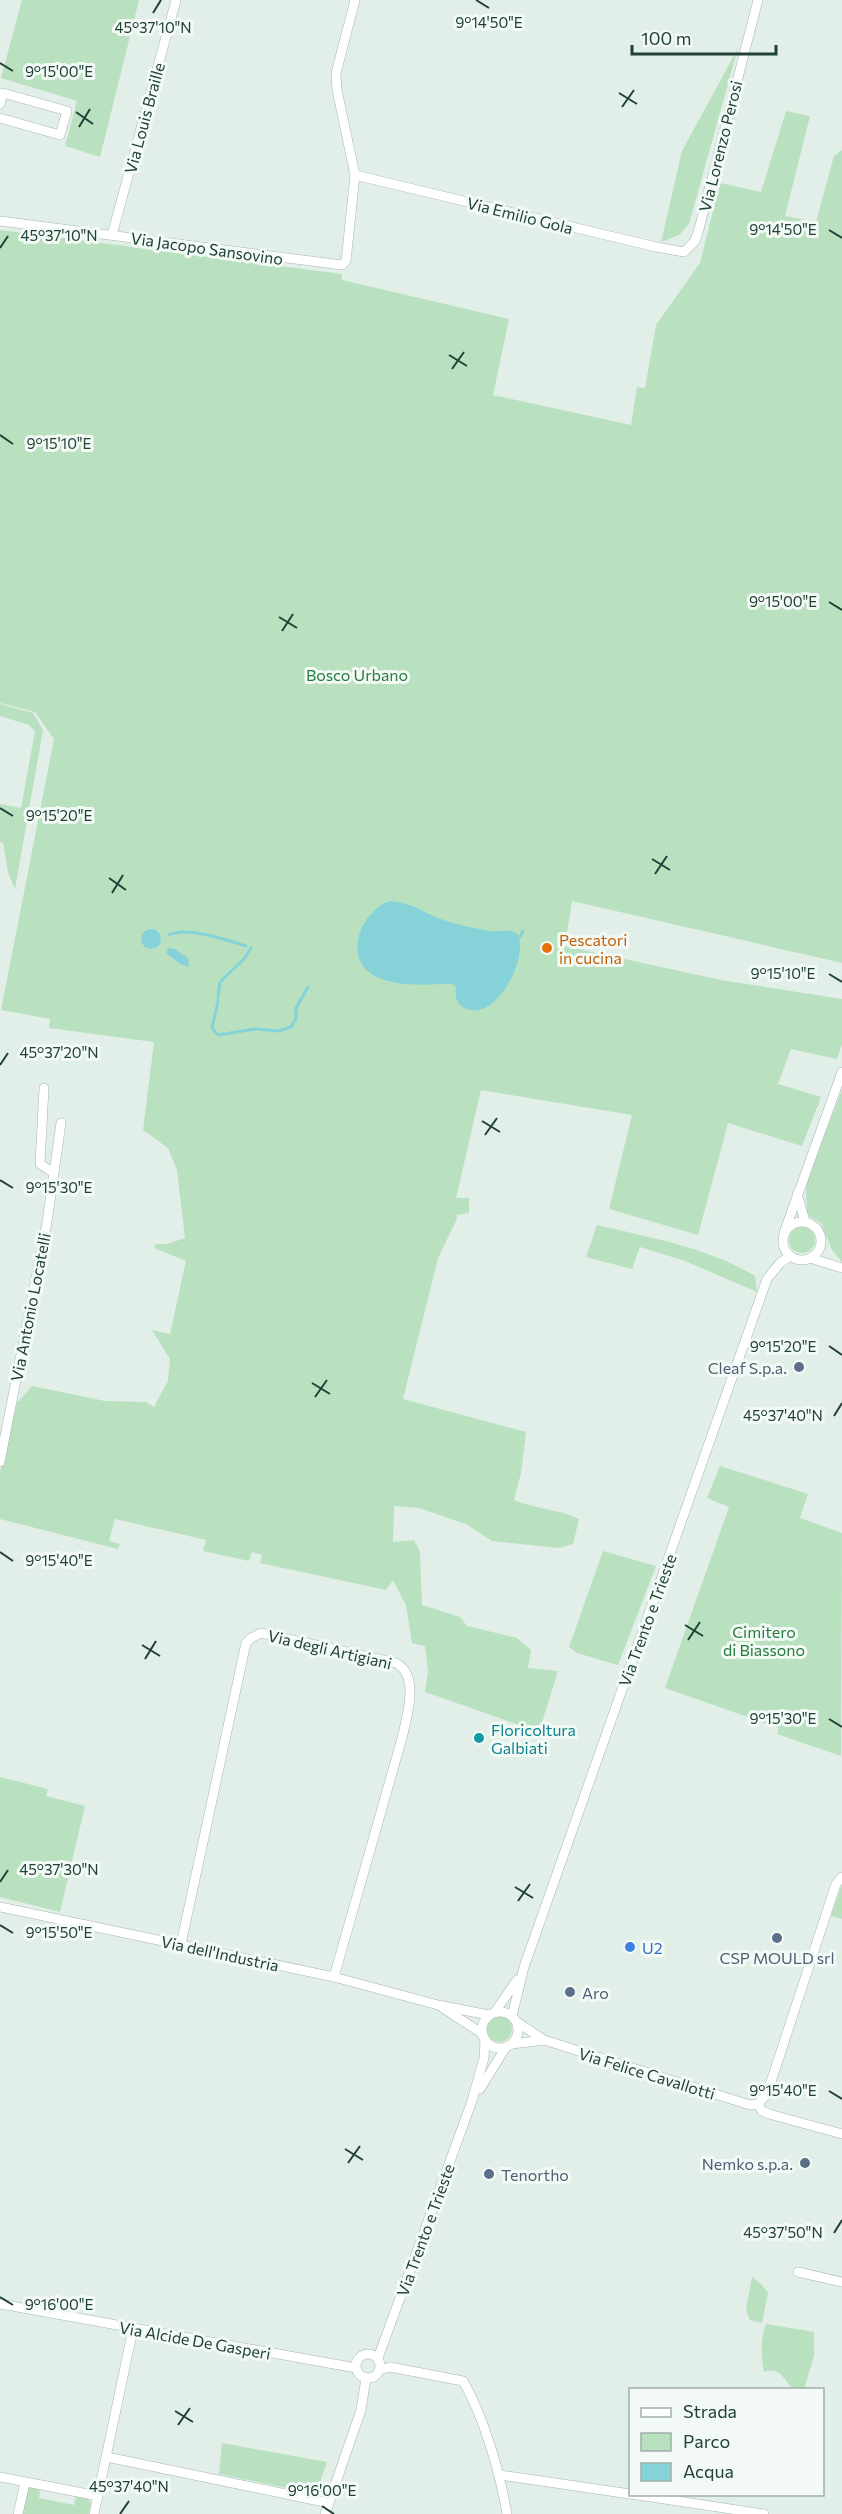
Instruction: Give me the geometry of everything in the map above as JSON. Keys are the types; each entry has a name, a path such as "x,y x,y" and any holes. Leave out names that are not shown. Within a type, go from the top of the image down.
{"street":[{"name":"Via Louis Braille","path":"112,235 176,0"},
{"path":"355,0 336,73 337,90 355,175"},
{"name":"Via Lorenzo Perosi","path":"684,252 695,241 699,229 758,0"},
{"path":"0,104 3,93 67,111 60,135 0,118"},
{"name":"Via Jacopo Sansovino","path":"0,221 342,266 346,261 355,175"},
{"name":"Via Emilio Gola","path":"355,175 644,245 684,252"},
{"name":"Via Trento e Trieste","path":"771,1274 797,1193 842,1072"},
{"path":"44,1088 40,1164 54,1173"},
{"name":"Via Antonio Locatelli","path":"0,1462 47,1222 61,1123"},
{"path":"797,1193 805,1221 818,1230 821,1245 842,1268"},
{"path":"805,1221 790,1225 783,1238 785,1250 790,1256 798,1259 810,1258 842,1268"},
{"path":"810,1258 821,1245"},
{"name":"Via Trento e Trieste","path":"472,2101 518,2034 515,2019 524,1967 767,1279 780,1263 790,1256"},
{"name":"Via degli Artigiani","path":"180,1944 246,1643 256,1634 272,1636 396,1663 406,1671 410,1680 402,1738 334,1977"},
{"path":"758,2104 767,2094 836,1884 842,1877"},
{"name":"Via dell'Industria","path":"0,1907 334,1977 438,2005 492,2014"},
{"name":"Via Trento e Trieste","path":"380,2370 378,2358 472,2101 484,2058 484,2020 492,2014 524,1967"},
{"name":"Via dell'Industria","path":"438,2005 484,2037"},
{"path":"492,2014 504,2012 515,2019"},
{"name":"Via Felice Cavallotti","path":"515,2019 544,2040 750,2105 758,2104 762,2111 769,2114 842,2134"},
{"path":"484,2037 490,2045 498,2048 509,2046"},
{"name":"Via Felice Cavallotti","path":"509,2046 544,2040"},
{"path":"798,2272 842,2282"},
{"name":"Via Alcide De Gasperi","path":"0,2304 356,2368"},
{"path":"94,2514 133,2329"},
{"path":"378,2358 371,2354 363,2355 357,2360 356,2368 359,2375 366,2378 376,2376 380,2370 390,2367 464,2381 472,2395 500,2475 507,2514"},
{"path":"325,2514 361,2410 366,2378"},
{"path":"107,2457 329,2503"},
{"path":"500,2475 629,2494"},
{"path":"0,2477 98,2496"},
{"path":"18,2514 26,2483"},
{"path":"644,2496 764,2514"}],"green space":[{"path":"22,0 139,0 100,157 65,146 77,101 1,78"},
{"path":"738,48 689,224 679,235 661,242 682,151"},
{"name":"Bosco Urbano","path":"786,111 810,116 785,216 816,222 834,156 842,150 842,963 572,901 565,946 721,980 842,999 842,1044 837,1059 791,1049 778,1084 821,1097 802,1146 728,1123 698,1235 609,1209 632,1115 481,1090 456,1198 469,1198 469,1213 456,1215 457,1219 438,1258 403,1399 526,1432 521,1473 514,1500 579,1519 573,1544 559,1548 492,1541 466,1524 419,1508 394,1506 393,1542 414,1540 420,1552 422,1605 460,1617 467,1626 517,1638 531,1650 528,1668 558,1671 539,1732 425,1692 428,1671 425,1646 412,1643 406,1605 393,1580 386,1590 260,1563 262,1555 252,1552 249,1561 203,1551 206,1540 115,1519 109,1541 120,1544 118,1549 0,1519 0,1472 17,1403 32,1386 105,1401 146,1402 154,1407 168,1381 170,1359 152,1330 170,1334 186,1261 154,1248 156,1244 167,1244 185,1238 177,1170 168,1148 143,1130 154,1042 49,1028 50,1019 1,1010 54,739 35,712 0,703 0,230 342,274 342,280 509,319 493,395 631,425 637,387 645,388 656,325 700,263 720,183 761,192"},
{"path":"0,704 33,713 43,730 15,889 8,872 3,843 0,842 0,804 21,808 35,731 29,725 0,716"},
{"path":"842,1090 842,1262 832,1250 821,1223 807,1215 806,1183"},
{"path":"597,1225 678,1244 718,1258 755,1276 757,1292 685,1261 640,1247 632,1269 586,1257"},
{"path":"802,1227 811,1231 815,1240 811,1249 802,1253 793,1249 789,1240 793,1231"},
{"name":"Cimitero di Biassono","path":"720,1466 808,1494 800,1518 842,1533 841,1756 777,1734 779,1728 665,1688 729,1507 707,1498"},
{"path":"603,1551 656,1566 618,1665 577,1653 569,1647"},
{"path":"0,1777 48,1789 46,1796 85,1806 60,1912 0,1897"},
{"path":"842,1884 842,1919 831,1916"},
{"path":"499,2016 508,2020 512,2029 508,2038 499,2042 490,2038 486,2029 490,2020"},
{"path":"752,2277 768,2293 762,2323 750,2320 746,2310"},
{"path":"766,2324 814,2332 814,2356 804,2388 792,2388 778,2372 764,2372 763,2335"},
{"path":"222,2443 327,2462 316,2494 219,2474"},
{"path":"30,2487 40,2490 39,2498 74,2505 76,2496 88,2499 91,2504 89,2514 21,2514 26,2491"}],"water":[{"path":"390,901 410,905 463,926 517,933 520,943 515,970 499,996 489,1005 478,1010 467,1009 458,1003 456,987 452,984 392,982 373,975 364,967 359,957 357,946 359,935 371,914"},
{"path":"151,929 158,932 161,939 158,946 151,949 144,946 141,939 144,932"},
{"path":"168,948 175,949 188,958 189,967 180,964 166,953"}],"waterway":[{"path":"520,937 523,931"},
{"path":"169,935 196,933 246,946"},
{"path":"221,981 245,958 251,948"},
{"path":"218,997 220,983"},
{"path":"257,1029 279,1031 291,1027 296,1018 296,1008 308,987"},
{"path":"216,1012 218,1000"},
{"path":"215,1014 212,1028 218,1035 255,1029"}],"place":[{"name":"Pescatori in cucina","path":"547,948"},
{"name":"Cleaf S.p.a.","path":"799,1367"},
{"name":"Floricoltura Galbiati","path":"479,1738"},
{"name":"CSP MOULD srl","path":"777,1938"},
{"name":"U2","path":"630,1947"},
{"name":"Aro","path":"570,1992"},
{"name":"Nemko s.p.a.","path":"805,2163"},
{"name":"Tenortho","path":"489,2174"}]}
